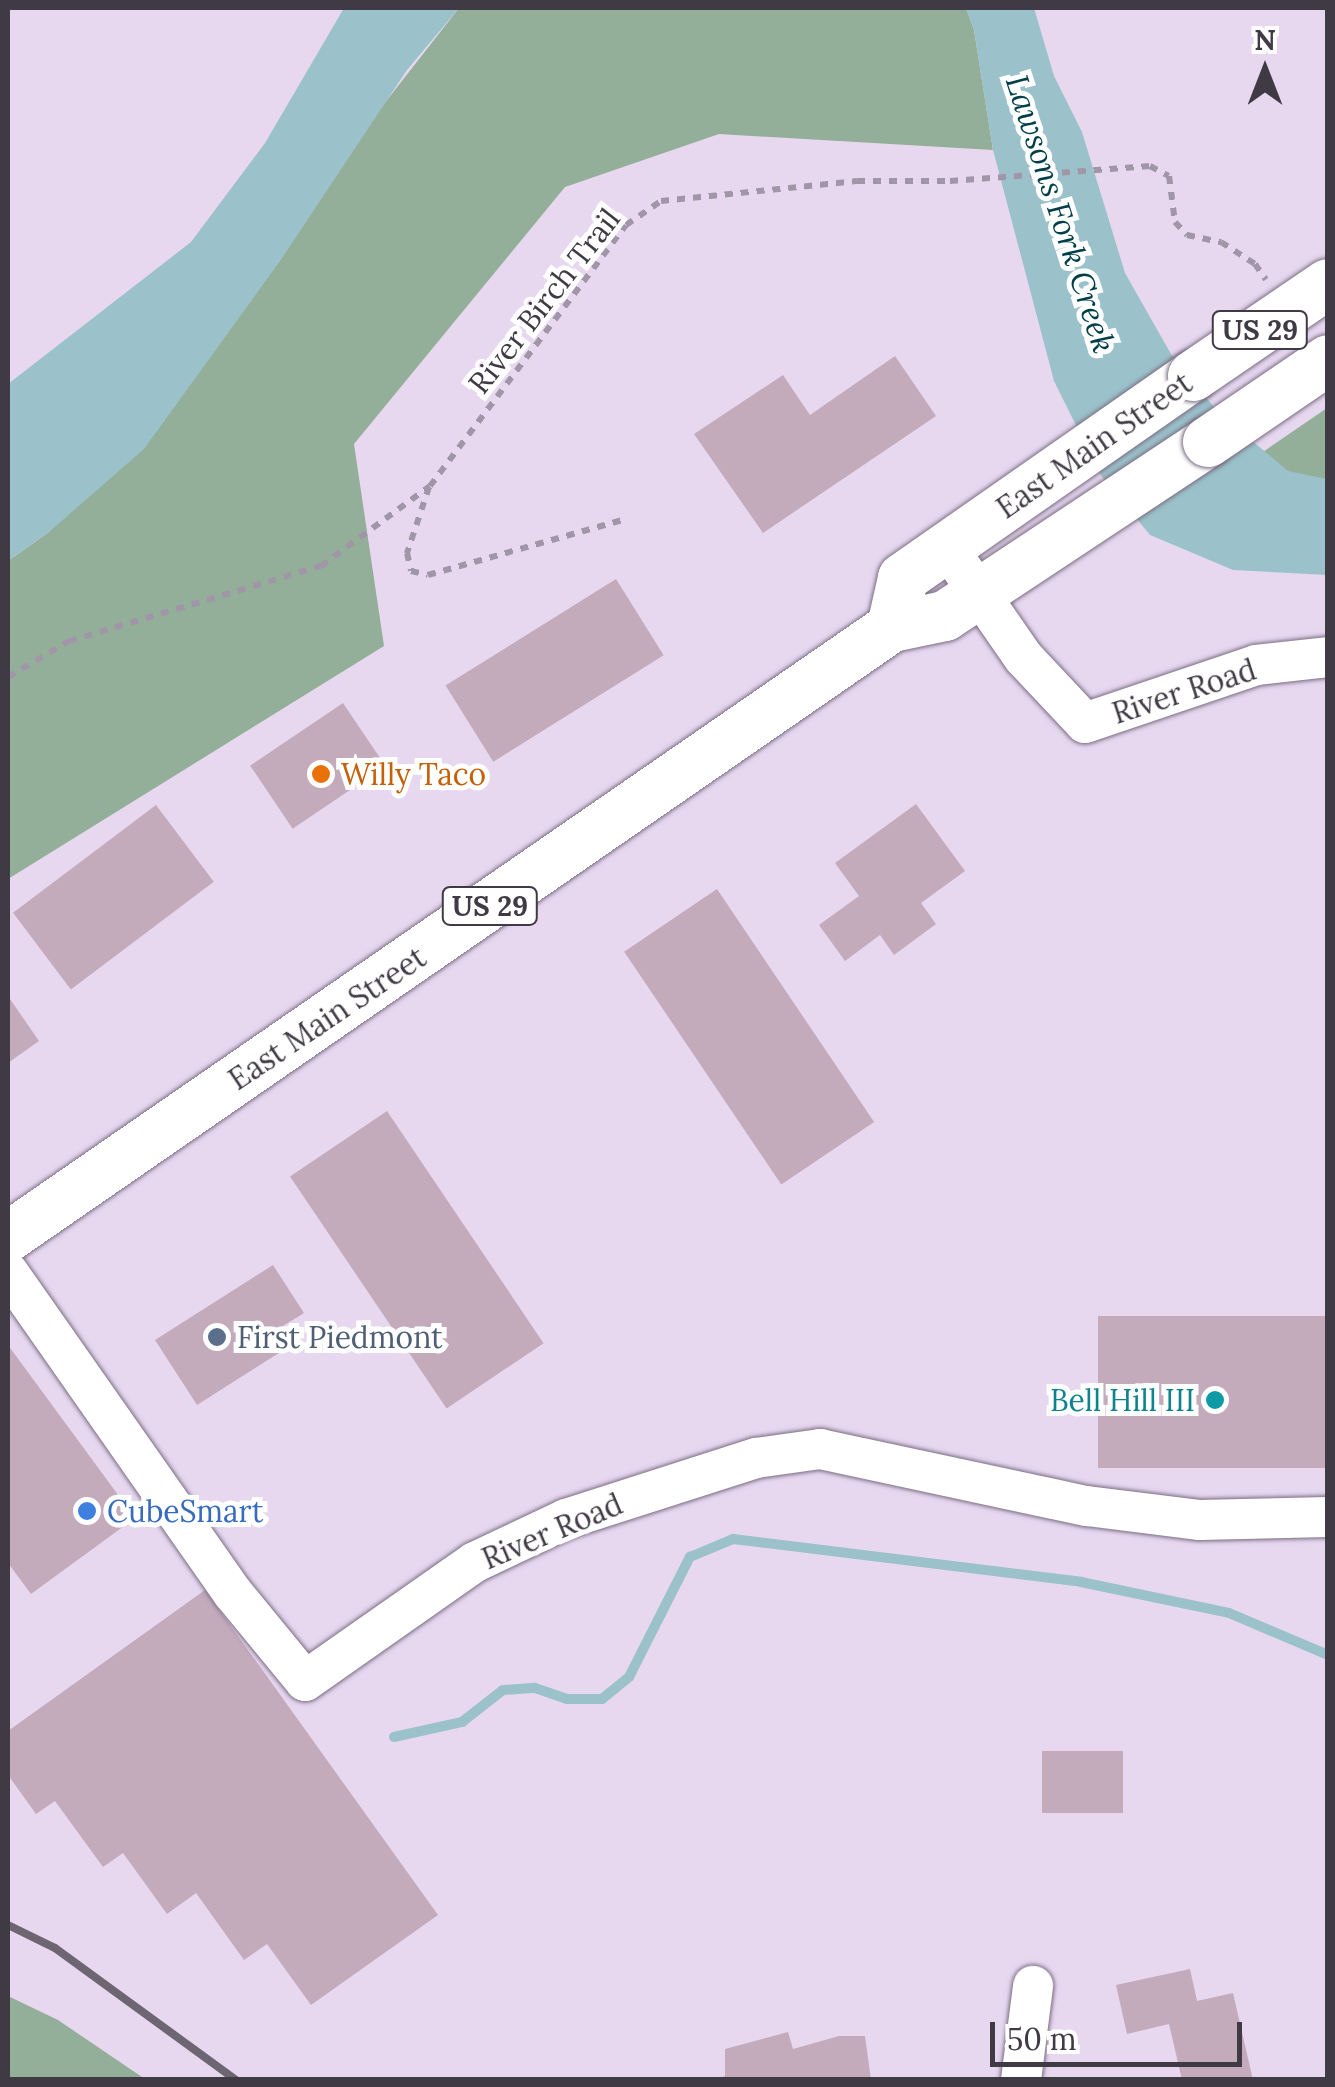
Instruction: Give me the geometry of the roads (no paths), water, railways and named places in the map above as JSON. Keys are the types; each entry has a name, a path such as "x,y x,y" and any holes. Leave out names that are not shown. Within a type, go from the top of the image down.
{"main road":[{"name":"East Main Street","path":"892,627 903,578 1328,284"},
{"name":"East Main Street","path":"8,1238 892,627 945,616 1328,360"}],"street":[{"name":"River Road","path":"947,547 1024,658 1086,723 1256,665 1328,657"},
{"name":"River Road","path":"8,1272 232,1592 305,1681 474,1562 566,1519 756,1458 820,1449 1087,1506 1200,1520 1328,1518"},
{"path":"1022,2080 1033,1986"}],"water":[{"path":"344,8 459,8 407,70 280,261 144,449 49,532 8,561 8,384 191,242 265,143"},
{"name":"Lawsons Fork Creek","path":"966,8 1034,8 1054,76 1082,132 1125,273 1171,354 1218,412 1288,471 1327,479 1327,575 1233,570 1150,535 1100,474 1054,381 993,150 974,30"}],"waterway":[{"path":"394,1737 462,1722 503,1690 535,1688 567,1699 602,1699 629,1677 690,1557 733,1539 1081,1582 1229,1613 1328,1655"}],"railway":[{"path":"8,1925 55,1948 236,2080"}],"place":[{"name":"Willy Taco","path":"321,774"},
{"name":"First Piedmont","path":"217,1337"},
{"name":"Bell Hill III","path":"1215,1400"},
{"name":"CubeSmart","path":"87,1511"}]}
